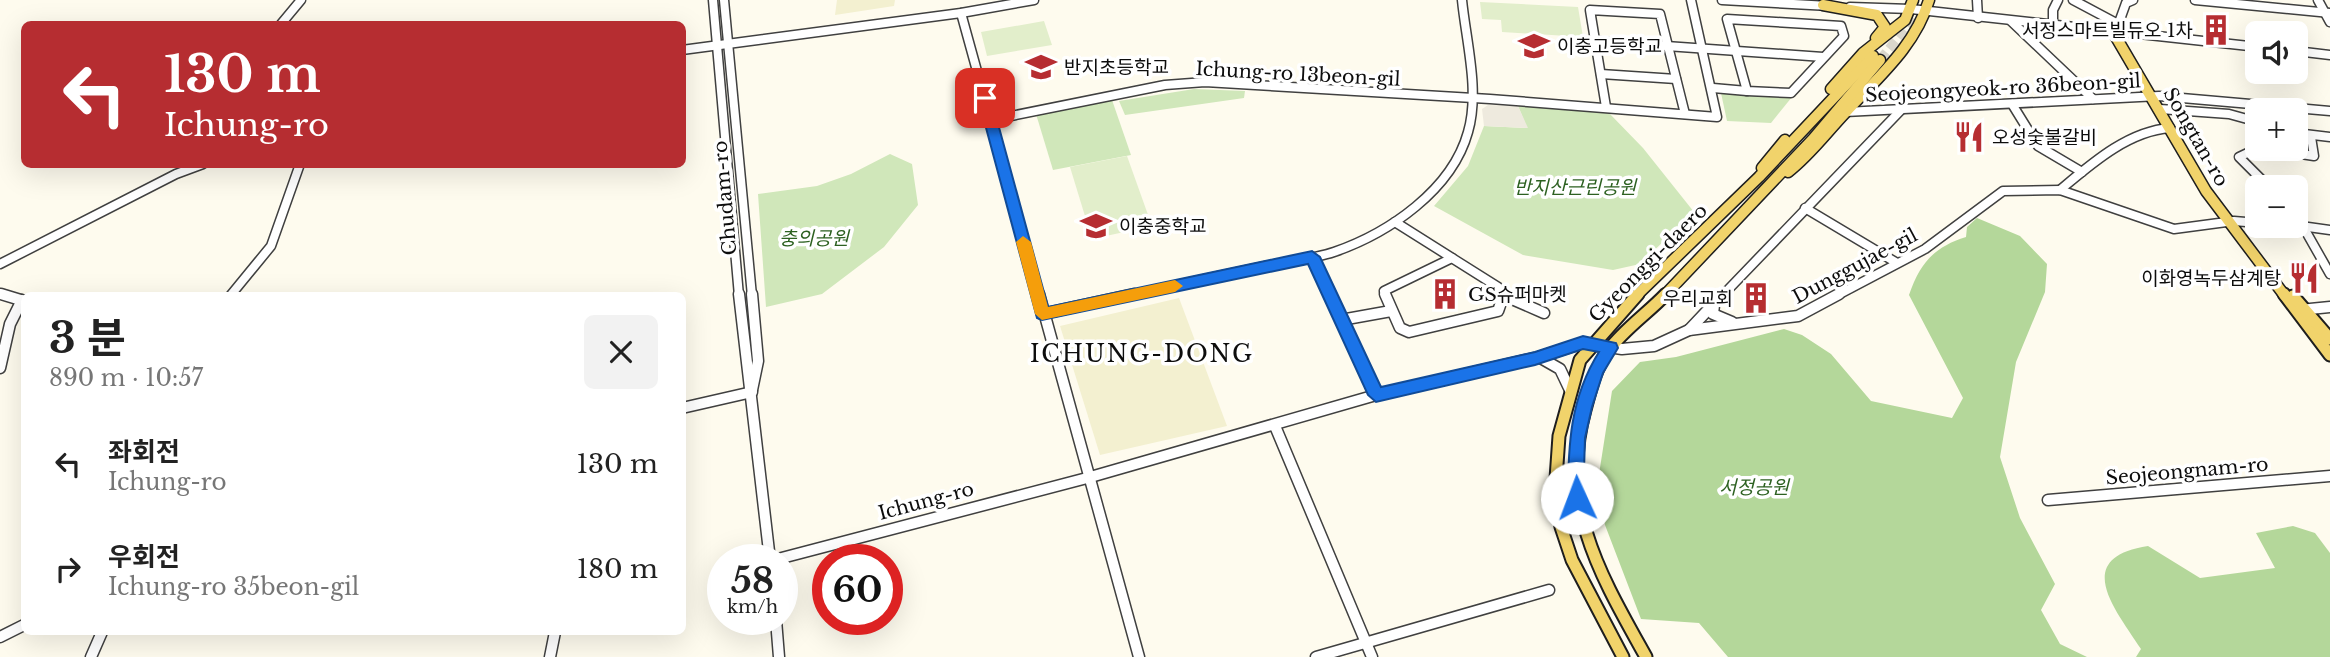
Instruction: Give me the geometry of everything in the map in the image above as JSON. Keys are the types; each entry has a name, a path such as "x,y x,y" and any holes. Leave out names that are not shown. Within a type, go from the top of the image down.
{"main road":[{"name":"Gyeonggi-daero","path":"1771,182 1811,153 1845,112 1894,61 1927,11 1929,0"},
{"path":"1823,5 1866,11 1883,20 1885,27 1872,56"},
{"name":"Gyeonggi-daero","path":"1623,657 1583,586 1561,527 1555,473 1559,436 1580,360 1591,345 1759,177 1899,26 1912,5"},
{"path":"2118,33 2231,222"},
{"name":"Gyeonggi-daero","path":"1646,657 1601,576 1588,544 1577,498 1577,438 1595,372 1610,348 1652,309 1771,182 1872,56"},
{"name":"Songtan-ro","path":"2163,109 2206,191 2300,310 2330,355"},
{"path":"2300,310 2330,339"}],"street":[{"path":"284,21 301,0"},
{"name":"Chudam-ro","path":"713,0 745,363 752,392 770,544"},
{"name":"Chudam-ro","path":"724,0 758,361 752,392"},
{"path":"686,50 961,13 1034,0"},
{"path":"1042,314 1312,257 1365,239 1395,222 1448,172 1465,146 1471,113 1462,0"},
{"name":"Ichung-ro 13beon-gil","path":"991,120 1166,85 1205,82 1606,107 1717,117 1713,88 1690,0"},
{"path":"1722,0 1823,5 1912,5 1927,11 1979,18 2245,48"},
{"path":"1977,0 1979,18"},
{"path":"2053,25 2053,10 2058,0"},
{"path":"2073,0 2118,33"},
{"path":"2118,33 2119,17 2126,3 2133,0"},
{"path":"2195,0 2327,13"},
{"path":"2318,0 2330,22"},
{"path":"1606,107 1590,10 1660,15 1685,114"},
{"path":"961,13 1087,478 1139,657"},
{"path":"1713,88 1747,91 1791,93 1844,36 1841,26 1727,19 1747,91"},
{"path":"2011,21 2093,99"},
{"path":"1595,41 1823,57"},
{"path":"2308,54 2330,57"},
{"path":"1601,74 1676,79"},
{"name":"Seojeongyeok-ro 36beon-gil","path":"1845,112 2156,96 2330,111"},
{"path":"2012,104 2038,146 2082,172"},
{"path":"2163,109 2229,114 2245,118"},
{"path":"1689,330 1901,110"},
{"path":"2060,190 2082,172 2152,129 2171,128"},
{"path":"2308,135 2330,137"},
{"path":"2308,155 2314,156 2311,136"},
{"path":"2245,154 2239,157 2257,175"},
{"path":"0,264 192,168"},
{"path":"233,292 271,246 299,168"},
{"name":"Dunggujae-gil","path":"1610,348 1654,346 1689,330 1798,316 1925,249 2003,191 2060,190 2174,229 2245,223"},
{"path":"1805,208 1897,263"},
{"path":"1395,222 1498,287 1505,296 1544,313"},
{"path":"2308,227 2330,230"},
{"path":"2307,238 2330,274"},
{"path":"1312,257 1376,395"},
{"path":"1452,258 1384,290 1400,328 1409,332 1498,311 1505,296"},
{"path":"0,294 21,299"},
{"path":"1717,300 1712,309 1713,314 1737,324"},
{"path":"0,368 9,324 21,303"},
{"path":"2300,310 2330,307"},
{"path":"1342,320 1391,311"},
{"name":"Ichung-ro","path":"798,553 1087,478 1376,395 1539,357 1583,342 1610,348"},
{"path":"1539,357 1560,369 1570,390"},
{"path":"686,407 752,392"},
{"path":"1275,426 1372,657"},
{"name":"Seojeongnam-ro","path":"2048,500 2330,476"},
{"path":"1316,657 1549,590"},
{"path":"0,637 21,626"},
{"path":"91,657 101,635"},
{"path":"550,657 554,635"},
{"path":"777,635 779,657"}],"shaded area":[{"path":"837,0 895,0 894,6 835,15"},
{"path":"1488,105 1518,106 1528,128 1484,126 1482,109"},
{"path":"1179,298 1227,426 1100,455 1060,326"}],"green space":[{"path":"1480,2 1578,7 1583,37 1502,32 1501,20 1482,19"},
{"path":"1044,21 1052,45 987,56 981,32"},
{"path":"1194,89 1245,91 1244,98 1125,115 1119,101"},
{"path":"1721,93 1792,97 1771,123 1727,121"},
{"path":"1112,100 1131,155 1053,170 1036,114"},
{"name":"반지산근린공원","path":"1518,106 1609,113 1643,148 1694,212 1640,264 1613,270 1523,255 1434,206 1468,166 1484,126 1527,128"},
{"name":"충의공원","path":"890,154 912,164 918,205 884,247 822,294 766,307 758,194 817,186 851,174"},
{"path":"1127,156 1152,226 1092,239 1070,167"},
{"name":"서정공원","path":"1977,218 2020,236 2047,264 2045,292 2016,362 2000,457 2020,518 2055,584 2041,610 2060,644 2087,657 1728,657 1699,623 1641,619 1605,525 1597,487 1612,391 1640,362 1676,357 1784,329 1802,335 1831,354 1871,401 1952,418 1963,398 1909,295 1923,265 1937,251 1966,237 1967,227"},
{"path":"2293,526 2315,533 2330,553 2330,657 2136,657 2141,649 2120,618 2106,587 2105,573 2111,562 2125,552 2148,546 2200,578 2275,568 2256,533"}],"tunnel":[{"path":"1880,60 1923,9"}],"slow traffic":[{"path":"1023,242 1042,314 1175,286"}],"place":[{"name":"서정스마트빌듀오 1차","path":"2216,30"},
{"name":"이충고등학교","path":"1534,46"},
{"name":"반지초등학교","path":"1041,67"},
{"name":"오성숯불갈비","path":"1969,137"},
{"name":"이충중학교","path":"1096,226"},
{"name":"이화영녹두삼계탕","path":"2304,278"},
{"name":"GS슈퍼마켓","path":"1445,294"},
{"name":"우리교회","path":"1756,298"}],"district":[{"name":"ICHUNG-DONG","path":"1142,354"}],"route":[{"path":"985,98 1042,314 1312,257 1376,395 1535,359 1583,342 1610,348 1595,372 1583,407 1577,438 1577,498"}]}
